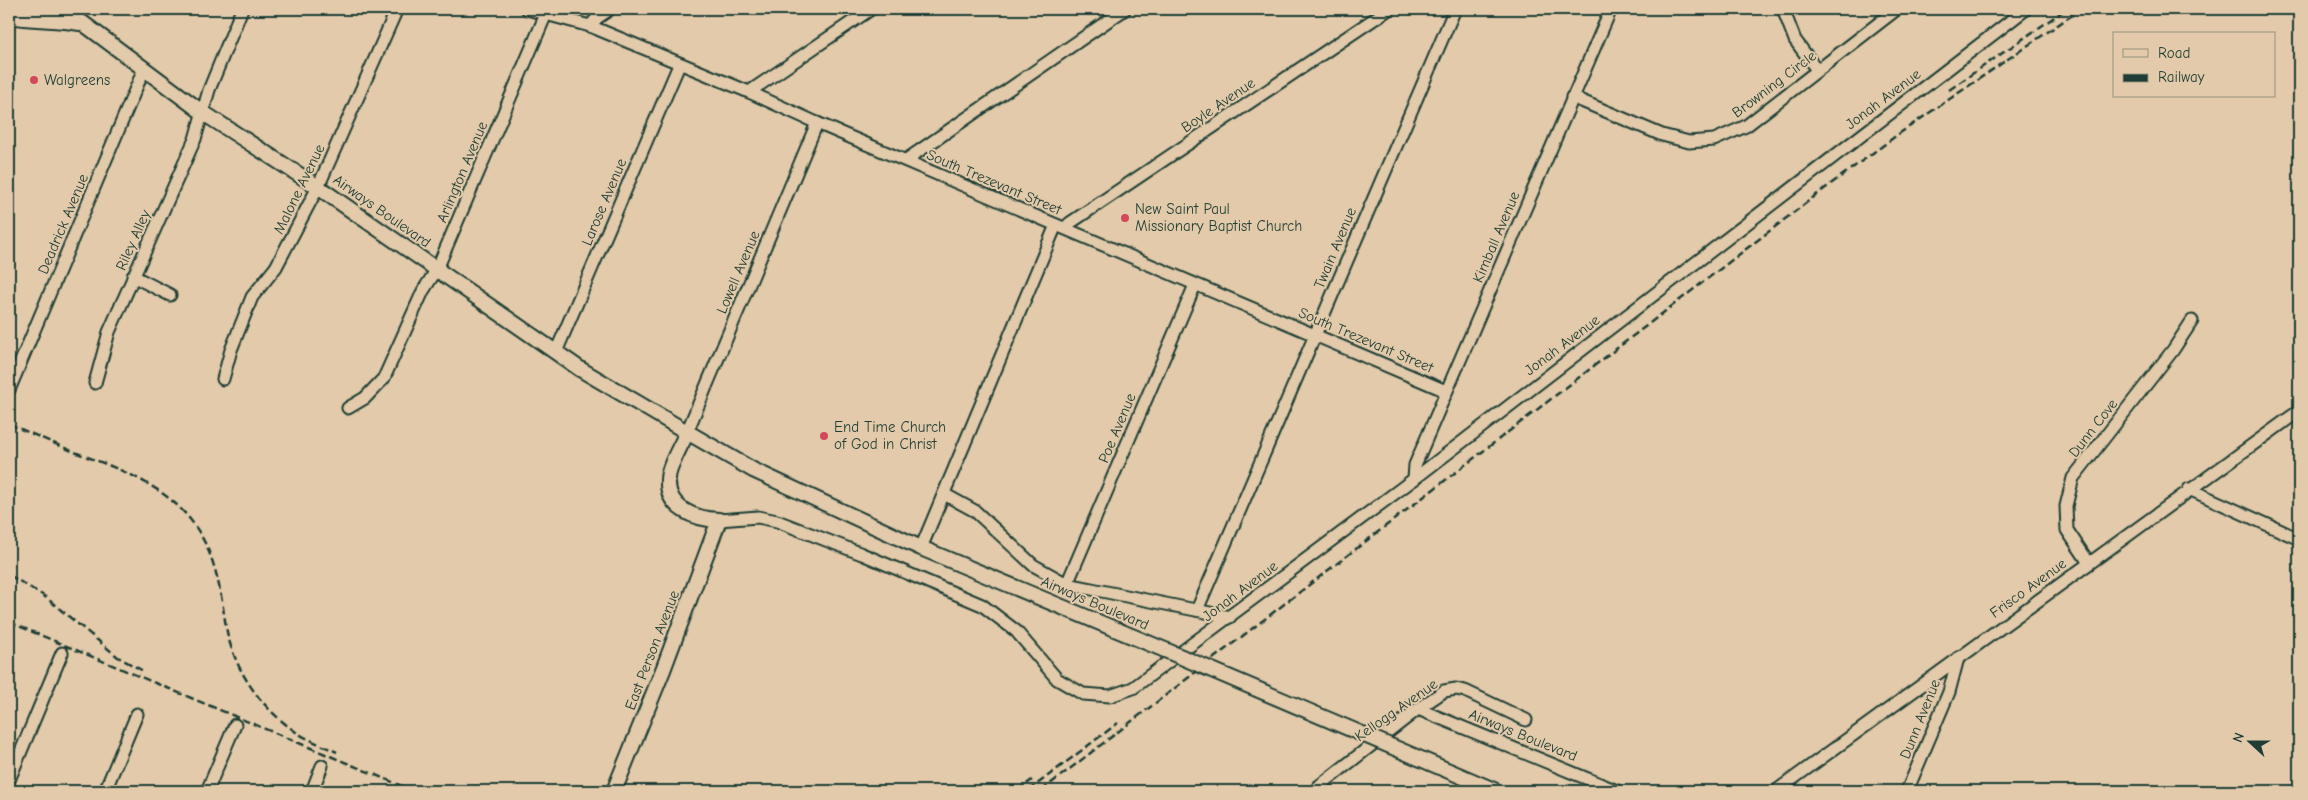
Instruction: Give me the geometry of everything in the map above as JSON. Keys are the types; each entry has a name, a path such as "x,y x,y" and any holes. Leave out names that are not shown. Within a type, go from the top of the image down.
{"main road":[{"name":"Airways Boulevard","path":"73,14 202,112 318,187 580,369 753,470 921,548 1496,791"},
{"path":"9,16 28,20 73,14"},
{"path":"687,432 668,479 670,496 684,512 702,519 719,520"},
{"name":"East Person Avenue","path":"614,791 719,520"}],"street":[{"name":"Riley Alley","path":"94,383 109,332 195,139 209,90 242,9"},
{"name":"Malone Avenue","path":"223,379 231,350 252,297 276,268 318,187 397,9"},
{"name":"South Trezevant Street","path":"527,9 590,26 679,65 749,92 817,124 906,160 1446,391"},
{"path":"590,26 597,18 610,9"},
{"path":"749,92 871,9"},
{"name":"Twain Avenue","path":"1197,610 1455,9"},
{"name":"Kimball Avenue","path":"1414,479 1414,465 1611,9"},
{"path":"1783,9 1795,40 1817,70"},
{"name":"Browning Circle","path":"1572,97 1662,135 1689,142 1703,142 1726,136 1746,126 1897,9"},
{"name":"Jonah Avenue","path":"719,520 758,517 777,521 862,554 982,605 1016,631 1057,679 1083,694 1110,696 1133,688 1414,479 2026,9"},
{"path":"906,160 1122,10"},
{"name":"Boyle Avenue","path":"1060,227 1070,223 1383,10"},
{"name":"Arlington Avenue","path":"348,408 365,398 384,378 423,291 436,269 546,14"},
{"name":"Larose Avenue","path":"556,352 679,65"},
{"name":"Deadrick Avenue","path":"9,390 144,69"},
{"name":"Lowell Avenue","path":"687,432 817,124"},
{"path":"921,548 1060,227"},
{"path":"133,276 170,295"},
{"name":"Poe Avenue","path":"1067,584 1195,285"},
{"name":"Dunn Cove","path":"2090,562 2067,530 2066,506 2073,478 2172,350 2192,321"},
{"name":"Frisco Avenue","path":"1776,791 2299,411"},
{"path":"2189,490 2299,539"},
{"name":"Airways Boulevard","path":"944,494 975,511 1033,564 1067,584 1230,617"},
{"path":"9,780 62,653"},
{"name":"Dunn Avenue","path":"1907,791 1949,692 1958,658"},
{"name":"Kellogg Avenue","path":"1318,787 1418,709 1444,692 1456,689 1465,691 1526,720"},
{"name":"Airways Boulevard","path":"1418,709 1617,791"},
{"path":"105,791 138,714"},
{"path":"207,791 235,725"},
{"path":"312,791 322,766"}],"railway":[{"path":"1949,90 2066,9"},
{"path":"1041,791 1832,183 1900,133 2081,9"},
{"path":"9,424 135,477 150,485 177,505 198,530 211,556 219,583 230,643 235,658 250,686 271,711 296,732 337,752"},
{"path":"9,575 44,596 118,657 145,672"},
{"path":"9,622 414,791"},
{"path":"1028,791 1118,723"},
{"path":"1017,791 1032,780"}],"place":[{"name":"Walgreens","path":"34,80"},
{"name":"New Saint Paul Missionary Baptist Church","path":"1125,218"},
{"name":"End Time Church of God in Christ","path":"824,436"}]}
